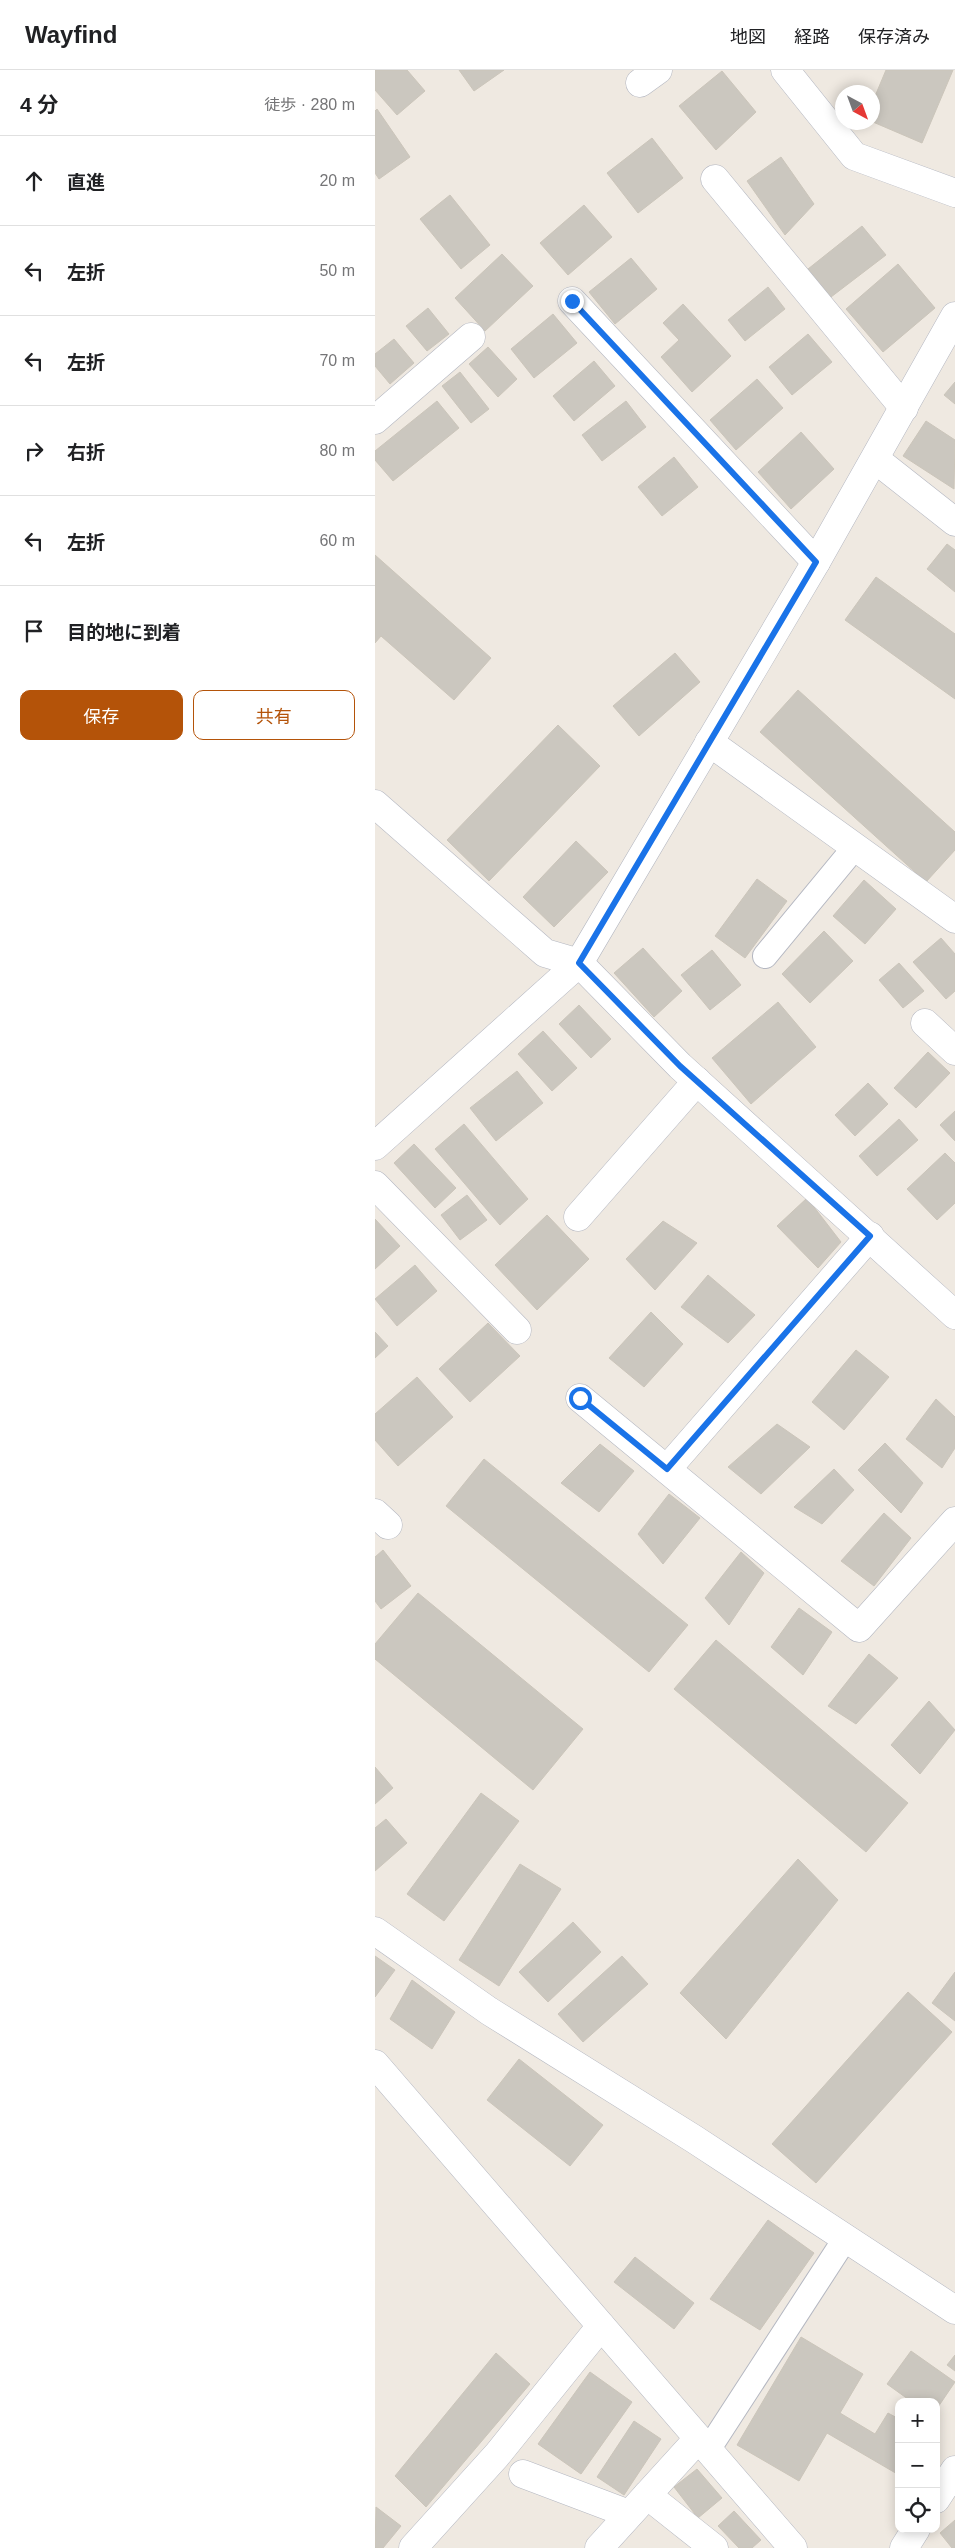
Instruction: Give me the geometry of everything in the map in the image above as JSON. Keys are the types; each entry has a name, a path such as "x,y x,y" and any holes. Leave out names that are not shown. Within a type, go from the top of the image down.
{"street":[{"path":"785,70 853,156 955,193"},
{"path":"715,179 904,408"},
{"path":"572,301 816,562"},
{"path":"375,1146 579,963 816,562 955,316"},
{"path":"375,420 471,338"},
{"path":"875,459 955,522"},
{"path":"709,742 955,919"},
{"path":"375,804 545,953 579,963 697,1081 955,1315"},
{"path":"579,1217 697,1081"},
{"path":"375,1185 517,1330"},
{"path":"667,1469 870,1236"},
{"path":"580,1398 859,1628 955,1521"},
{"path":"375,1931 489,2011 694,2139 955,2310"},
{"path":"375,2064 793,2548"},
{"path":"413,2548 497,2455 601,2326"},
{"path":"599,2548 638,2504 703,2444"},
{"path":"940,2493 955,2470"},
{"path":"523,2474 638,2504 714,2548"},
{"path":"904,2548 913,2533"}],"lane":[{"path":"765,956 855,847"},
{"path":"703,2444 845,2238"}],"building":[{"path":"375,70 407,70 425,91 397,115 375,90"},
{"path":"459,70 504,70 474,91"},
{"path":"886,70 953,70 922,143 880,125 880,85"},
{"path":"722,71 756,112 716,150 679,106"},
{"path":"377,109 410,157 379,179 375,173 375,111"},
{"path":"652,138 683,178 638,213 607,173"},
{"path":"781,157 814,204 785,235 747,181"},
{"path":"450,195 490,245 461,269 420,219"},
{"path":"584,205 612,237 568,275 540,243"},
{"path":"862,226 886,255 831,297 808,269"},
{"path":"502,254 533,286 485,331 455,298"},
{"path":"631,258 657,289 615,324 589,292"},
{"path":"898,264 935,308 883,352 846,309"},
{"path":"768,287 785,309 745,341 728,320"},
{"path":"683,304 731,356 692,392 661,357 679,340 663,323"},
{"path":"428,308 449,334 427,351 406,326"},
{"path":"553,314 577,343 534,378 511,349"},
{"path":"808,334 832,362 792,395 769,367"},
{"path":"394,339 414,363 390,384 375,366 375,354"},
{"path":"488,347 517,379 498,397 469,364"},
{"path":"594,361 615,386 574,421 553,396"},
{"path":"460,372 489,409 471,423 442,386"},
{"path":"757,379 783,408 736,450 710,420"},
{"path":"955,382 955,404 944,395"},
{"path":"437,401 459,428 393,481 375,460 375,451"},
{"path":"626,401 646,427 602,461 582,435"},
{"path":"926,421 955,440 954,489 903,456"},
{"path":"801,432 834,469 791,509 758,472"},
{"path":"674,457 698,487 662,516 638,487"},
{"path":"947,544 955,550 955,592 927,569"},
{"path":"375,555 491,658 454,700 381,636 375,643"},
{"path":"876,577 955,634 955,699 845,620"},
{"path":"675,653 700,682 639,736 613,706"},
{"path":"798,690 955,832 955,850 926,882 760,732"},
{"path":"558,725 600,766 489,881 447,840"},
{"path":"576,841 608,872 554,927 523,897"},
{"path":"757,879 787,901 745,958 715,936"},
{"path":"864,880 896,909 865,944 833,916"},
{"path":"824,931 853,961 810,1003 782,974"},
{"path":"941,938 955,954 955,991 946,999 913,962"},
{"path":"643,948 682,991 654,1017 614,973"},
{"path":"712,950 741,985 710,1010 681,975"},
{"path":"899,963 924,991 903,1008 879,980"},
{"path":"778,1002 816,1047 751,1104 712,1058"},
{"path":"579,1005 611,1039 591,1058 559,1024"},
{"path":"543,1031 577,1068 552,1091 518,1054"},
{"path":"928,1052 950,1073 916,1108 894,1088"},
{"path":"517,1071 543,1103 496,1141 470,1108"},
{"path":"868,1083 888,1104 855,1136 835,1115"},
{"path":"955,1111 955,1141 940,1125"},
{"path":"899,1119 918,1140 877,1176 859,1156"},
{"path":"464,1124 528,1199 500,1225 435,1149"},
{"path":"414,1144 456,1188 435,1208 394,1163"},
{"path":"945,1153 955,1163 955,1203 937,1220 907,1189"},
{"path":"467,1195 487,1220 460,1240 441,1215"},
{"path":"807,1198 841,1242 818,1268 777,1226"},
{"path":"547,1215 589,1259 537,1310 495,1265"},
{"path":"375,1219 400,1246 375,1269"},
{"path":"663,1221 697,1243 655,1290 626,1259"},
{"path":"415,1265 437,1291 397,1326 375,1299"},
{"path":"708,1275 755,1315 728,1343 681,1307"},
{"path":"651,1312 683,1344 644,1387 609,1358"},
{"path":"488,1323 520,1356 470,1402 439,1369"},
{"path":"375,1332 388,1346 375,1358"},
{"path":"856,1350 889,1377 844,1430 812,1402"},
{"path":"417,1377 453,1417 398,1466 375,1440 375,1414"},
{"path":"936,1399 955,1417 955,1448 942,1468 906,1439"},
{"path":"777,1424 810,1447 761,1494 728,1467"},
{"path":"885,1443 923,1483 901,1513 858,1470"},
{"path":"600,1444 634,1471 599,1512 561,1483"},
{"path":"484,1459 688,1625 649,1672 446,1506"},
{"path":"834,1469 854,1490 822,1524 794,1507"},
{"path":"669,1494 700,1518 663,1564 638,1534"},
{"path":"884,1513 911,1538 874,1586 841,1561"},
{"path":"383,1550 411,1586 381,1609 375,1601 375,1557"},
{"path":"741,1552 764,1573 729,1625 705,1598"},
{"path":"418,1593 583,1729 533,1790 375,1659 375,1644"},
{"path":"799,1608 832,1632 803,1675 771,1647"},
{"path":"716,1640 908,1803 866,1852 674,1689"},
{"path":"869,1654 898,1678 856,1724 828,1706"},
{"path":"929,1701 955,1730 920,1774 891,1745"},
{"path":"375,1767 393,1788 375,1804"},
{"path":"481,1793 519,1821 444,1921 407,1894"},
{"path":"386,1819 407,1843 375,1871 375,1828"},
{"path":"798,1859 838,1900 726,2039 680,1993"},
{"path":"520,1864 561,1889 499,1986 459,1960"},
{"path":"573,1922 601,1952 548,2002 519,1972"},
{"path":"375,1956 395,1970 375,1997"},
{"path":"622,1956 648,1984 583,2042 558,2014"},
{"path":"955,1972 955,2021 932,2003"},
{"path":"412,1980 455,2012 432,2049 390,2019"},
{"path":"908,1992 952,2032 816,2183 772,2144"},
{"path":"519,2059 603,2125 570,2166 487,2100"},
{"path":"768,2220 814,2253 760,2330 710,2299"},
{"path":"635,2257 694,2303 674,2329 614,2282"},
{"path":"801,2337 863,2374 840,2413 875,2434 888,2413 895,2417 895,2473 827,2433 799,2481 737,2445"},
{"path":"911,2351 955,2382 940,2404 940,2398 906,2398 887,2384"},
{"path":"496,2353 530,2384 426,2507 395,2476"},
{"path":"955,2355 955,2371 947,2365"},
{"path":"590,2372 632,2402 581,2474 538,2444"},
{"path":"634,2421 661,2439 624,2495 597,2477"},
{"path":"697,2469 722,2498 698,2518 674,2487"},
{"path":"376,2507 401,2526 383,2548 375,2548"},
{"path":"734,2511 761,2540 752,2548 739,2548 718,2526"},
{"path":"955,2520 955,2548 952,2548 940,2533"}],"route":[{"path":"572,301 816,562 655,831 579,963 680,1066 870,1236 667,1469 580,1398"}]}
